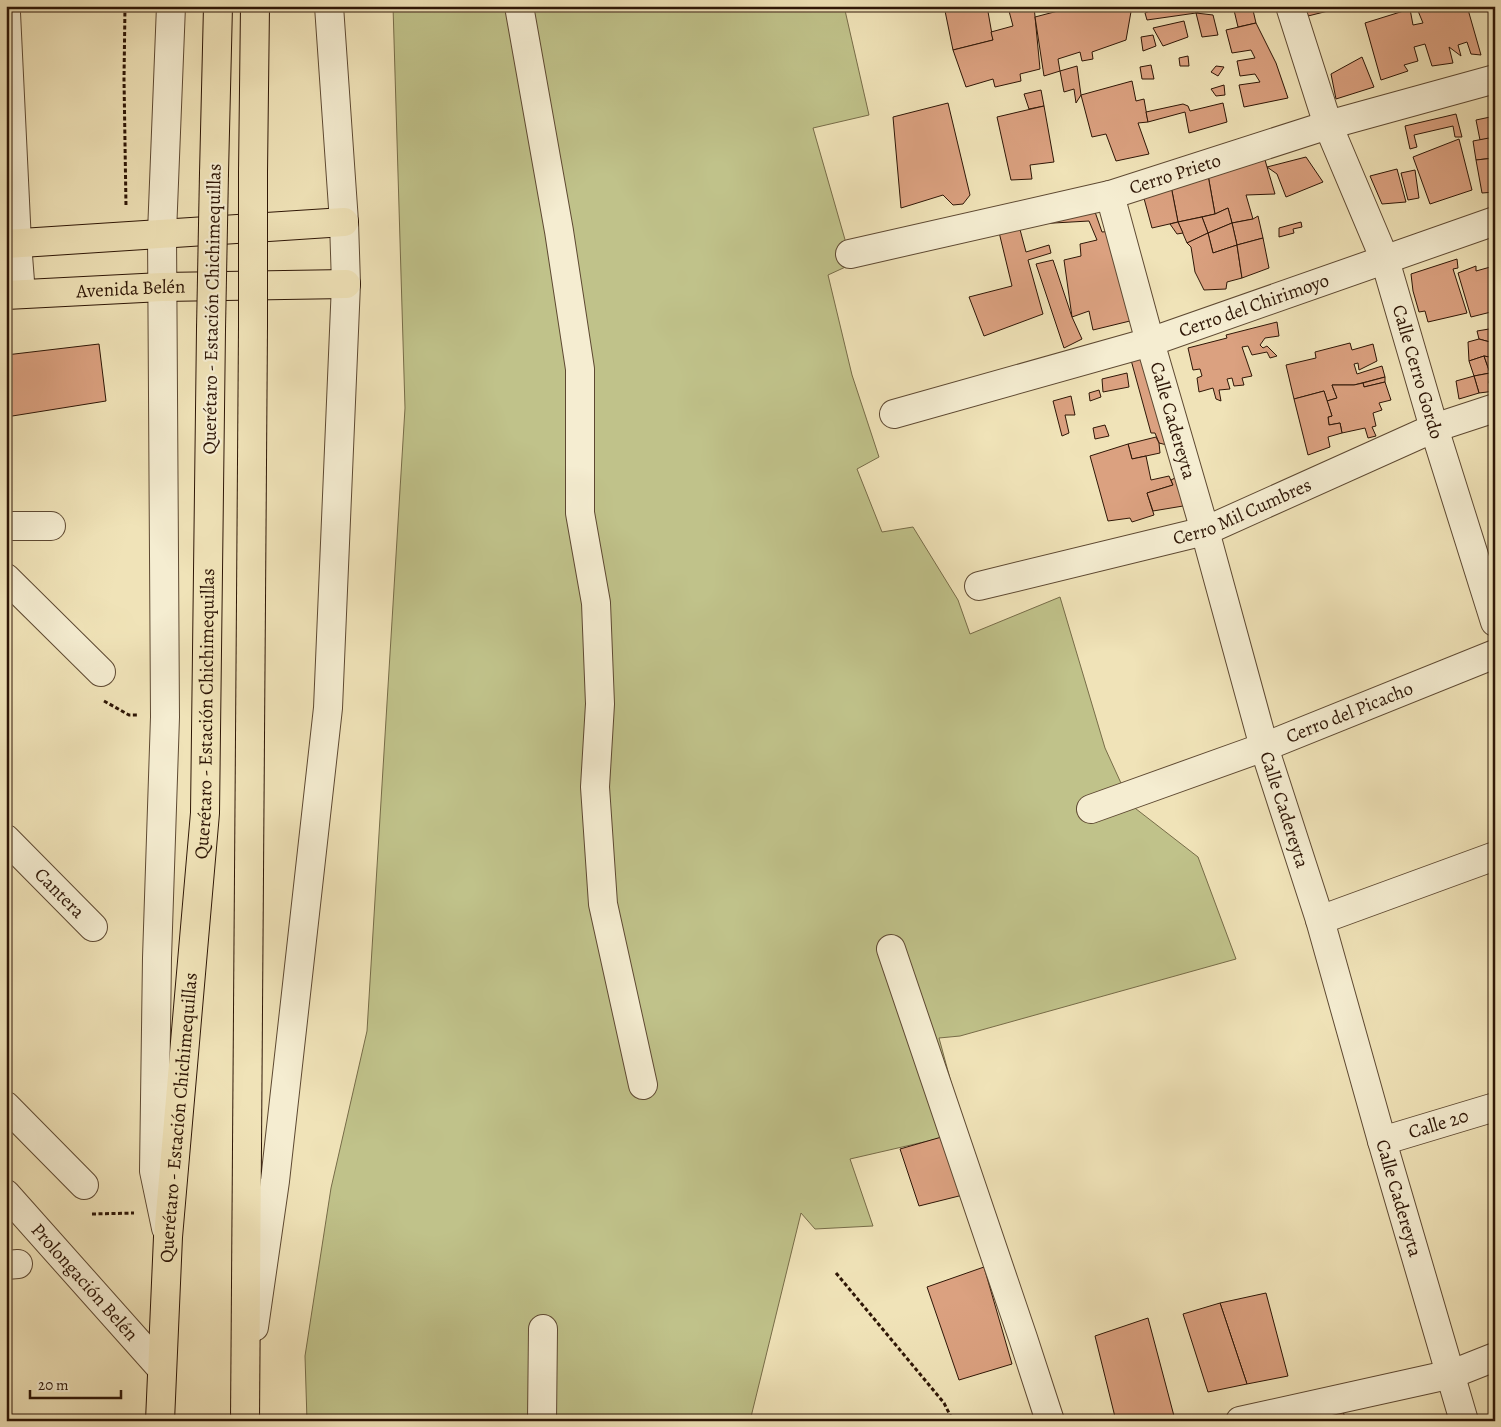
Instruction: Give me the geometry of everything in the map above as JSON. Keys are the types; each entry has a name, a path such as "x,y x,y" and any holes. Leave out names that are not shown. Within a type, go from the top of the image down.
{"main road":[{"name":"Querétaro - Estación Chichimequillas","path":"160,1421 168,1237 204,813 218,6"},
{"name":"Querétaro - Estación Chichimequillas","path":"245,1421 253,326 252,172 255,6"},
{"path":"12,243 344,222"},
{"name":"Avenida Belén","path":"14,294 162,287 346,284"}],"street":[{"path":"168,1237 154,1171 157,958 165,717 162,233 172,6"},
{"path":"246,1384 275,1181 328,708 346,284 344,222 329,6"},
{"path":"519,6 559,231 580,369 580,513 596,603 600,704 595,787 603,904 643,1085"},
{"name":"Calle Cerro Gordo","path":"1290,6 1328,125 1385,260 1434,428 1495,622"},
{"path":"6,14 14,294"},
{"name":"Cerro Prieto","path":"850,254 1110,196 1328,125 1495,79"},
{"name":"Calle Cadereyta","path":"1110,196 1264,747 1320,920 1464,1421"},
{"name":"Cerro del Chirimoyo","path":"894,414 1150,342 1495,221"},
{"name":"Cerro Mil Cumbres","path":"979,586 1205,532 1434,428 1495,408"},
{"path":"6,526 51,526"},
{"path":"6,578 101,672"},
{"name":"Cerro del Picacho","path":"1091,809 1264,747 1495,654"},
{"name":"Cantera","path":"6,839 92,927"},
{"path":"1320,920 1495,856"},
{"path":"891,948 1050,1421"},
{"path":"6,1106 84,1184"},
{"name":"Calle 20","path":"1382,1141 1495,1106"},
{"name":"Prolongación Belén","path":"6,1194 161,1368"},
{"path":"542,1421 543,1329"},
{"path":"1240,1421 1452,1374 1495,1357"}],"path":[{"path":"125,6 126,236"},
{"path":"101,672 88,685 104,701 129,715 165,717"},
{"path":"836,1274 944,1403 953,1421"}],"green space":[{"path":"393,6 844,6 869,115 813,128 852,264 828,275 852,375 879,457 857,469 882,532 913,527 958,600 970,634 1060,597 1105,748 1131,805 1198,857 1236,959 960,1036 939,1038 963,1133 850,1159 873,1226 815,1229 801,1213 750,1421 307,1421 305,1356 331,1188 367,1031 405,408"}],"building":[{"path":"944,6 987,6 993,40 953,50"},
{"path":"1034,6 1040,69 1020,74 1021,81 995,87 993,79 966,87 953,50 993,40 991,32 1013,26 1009,11"},
{"path":"1077,6 1132,6 1126,40 1092,52 1093,59 1082,61 1080,52 1058,59 1060,71 1044,76 1035,17"},
{"path":"1151,6 1192,6 1196,13 1147,20 1145,13 1152,10"},
{"path":"1192,6 1216,6 1196,13"},
{"path":"1233,6 1252,6 1256,23 1238,27"},
{"path":"1306,6 1348,6 1308,16"},
{"path":"1416,6 1467,6 1481,55 1471,54 1467,42 1458,45 1461,56 1449,47 1453,63 1432,66 1425,44 1414,47 1418,61 1404,65 1408,71 1381,80 1365,23 1410,9 1413,25 1423,23"},
{"path":"1196,13 1213,15 1218,35 1202,37"},
{"path":"1184,21 1188,37 1163,46 1153,28"},
{"path":"1256,23 1276,63 1288,98 1244,107 1239,85 1260,82 1255,74 1240,76 1237,61 1255,58 1251,50 1232,53 1226,30"},
{"path":"1153,35 1156,46 1143,51 1141,37"},
{"path":"1188,56 1189,66 1180,66 1179,58"},
{"path":"1362,57 1374,87 1336,99 1331,74"},
{"path":"1151,65 1154,79 1142,79 1140,67"},
{"path":"1077,66 1081,95 1076,103 1074,89 1064,92 1060,71"},
{"path":"1216,66 1224,67 1218,76 1211,72"},
{"path":"1132,81 1136,101 1144,99 1148,122 1138,123 1149,154 1116,161 1106,134 1092,137 1081,95"},
{"path":"1224,85 1225,95 1216,96 1211,89"},
{"path":"1041,90 1044,106 1029,109 1024,94"},
{"path":"948,103 970,195 963,204 953,205 943,195 901,208 893,117"},
{"path":"1223,103 1227,122 1189,133 1185,112 1148,122 1146,112 1183,104 1188,106 1190,111"},
{"path":"1044,106 1054,162 1030,165 1032,179 1011,180 997,117"},
{"path":"1456,114 1462,137 1455,137 1453,126 1414,135 1417,147 1410,149 1405,126"},
{"path":"1495,116 1495,138 1480,140 1476,120"},
{"path":"1489,138 1494,158 1476,160 1473,141"},
{"path":"1459,139 1472,190 1430,204 1413,157"},
{"path":"1306,157 1323,182 1286,197 1277,174 1267,167"},
{"path":"1494,158 1495,192 1482,193 1476,160"},
{"path":"1265,160 1275,194 1246,195 1253,219 1232,223 1228,208 1215,214 1208,175"},
{"path":"1397,169 1406,202 1382,204 1370,176"},
{"path":"1415,170 1419,198 1408,200 1401,173"},
{"path":"1208,175 1215,214 1178,222 1171,186"},
{"path":"1171,186 1178,222 1152,228 1142,191"},
{"path":"1228,208 1232,223 1208,233 1202,217"},
{"path":"1094,209 1102,232 1112,231 1134,320 1093,330 1089,311 1072,317 1064,260 1081,256 1080,244 1097,240 1089,221 1036,224"},
{"path":"1258,216 1263,238 1237,245 1232,223 1253,219"},
{"path":"1202,217 1208,233 1187,243 1178,222"},
{"path":"1018,222 1026,252 1049,245 1051,253 1028,260 1043,314 984,336 969,297 1012,286 998,228"},
{"path":"1178,222 1183,233 1177,234 1170,224"},
{"path":"1301,222 1302,227 1293,229 1294,233 1279,237 1279,228"},
{"path":"1232,223 1237,245 1213,253 1208,233"},
{"path":"1208,233 1213,253 1237,245 1242,278 1227,282 1226,289 1204,290 1195,272 1191,247 1187,243"},
{"path":"1263,238 1269,268 1242,278 1237,245"},
{"path":"1457,259 1458,268 1453,269 1467,313 1428,322 1425,311 1419,312 1413,291 1411,274"},
{"path":"1053,260 1072,317 1082,339 1064,348 1036,264"},
{"path":"1476,266 1476,271 1494,266 1495,311 1471,317 1458,273"},
{"path":"1277,322 1279,336 1265,338 1260,345 1263,348 1267,346 1277,356 1270,358 1267,352 1252,355 1248,346 1242,347 1252,376 1242,378 1244,385 1234,386 1232,378 1227,379 1230,389 1219,390 1221,401 1216,399 1213,388 1199,392 1197,378 1202,376 1200,369 1193,370 1188,348 1227,338 1226,335"},
{"path":"1495,328 1494,358 1490,342 1479,339 1477,331"},
{"path":"1479,339 1490,342 1494,358 1484,356 1469,361 1468,342"},
{"path":"1350,343 1352,350 1373,344 1377,361 1359,370 1358,363 1354,364 1357,374 1382,366 1385,377 1354,385 1332,385 1337,398 1327,401 1324,391 1294,399 1286,365 1316,358 1315,352"},
{"path":"99,344 106,401 6,417 6,355"},
{"path":"1484,356 1490,373 1474,376 1469,361"},
{"path":"1484,356 1495,358 1495,382 1489,383 1490,373"},
{"path":"1141,358 1167,445 1159,443 1155,433 1151,433 1131,360"},
{"path":"1127,373 1129,387 1103,392 1102,379"},
{"path":"1490,373 1489,383 1495,391 1479,393 1474,376"},
{"path":"1474,376 1479,393 1459,399 1456,381"},
{"path":"1385,377 1385,382 1364,387 1363,383"},
{"path":"1385,382 1391,400 1379,403 1382,410 1373,413 1376,426 1372,427 1376,436 1368,438 1365,428 1342,433 1340,423 1329,425 1328,417 1332,416 1327,401 1337,398 1332,385 1363,383 1364,387"},
{"path":"1099,390 1101,397 1090,401 1089,393"},
{"path":"1324,391 1332,416 1328,417 1329,425 1340,423 1342,433 1328,437 1330,447 1308,455 1294,399"},
{"path":"1071,396 1075,415 1065,415 1069,433 1062,436 1053,401"},
{"path":"1105,425 1109,436 1095,439 1093,428"},
{"path":"1156,437 1160,453 1132,459 1128,444"},
{"path":"1128,444 1132,459 1146,456 1151,480 1169,476 1173,485 1147,493 1154,515 1132,522 1130,518 1108,521 1090,456"},
{"path":"1177,477 1183,506 1153,511 1147,493 1173,485 1171,480"},
{"path":"945,1136 963,1195 919,1206 900,1149"},
{"path":"984,1267 1012,1364 959,1380 927,1287"},
{"path":"1266,1293 1288,1376 1247,1384 1220,1303"},
{"path":"1220,1303 1247,1384 1208,1392 1183,1314"},
{"path":"1148,1318 1174,1416 1153,1421 1116,1421 1095,1336"},
{"path":"1342,1408 1346,1421 1300,1421"}]}
